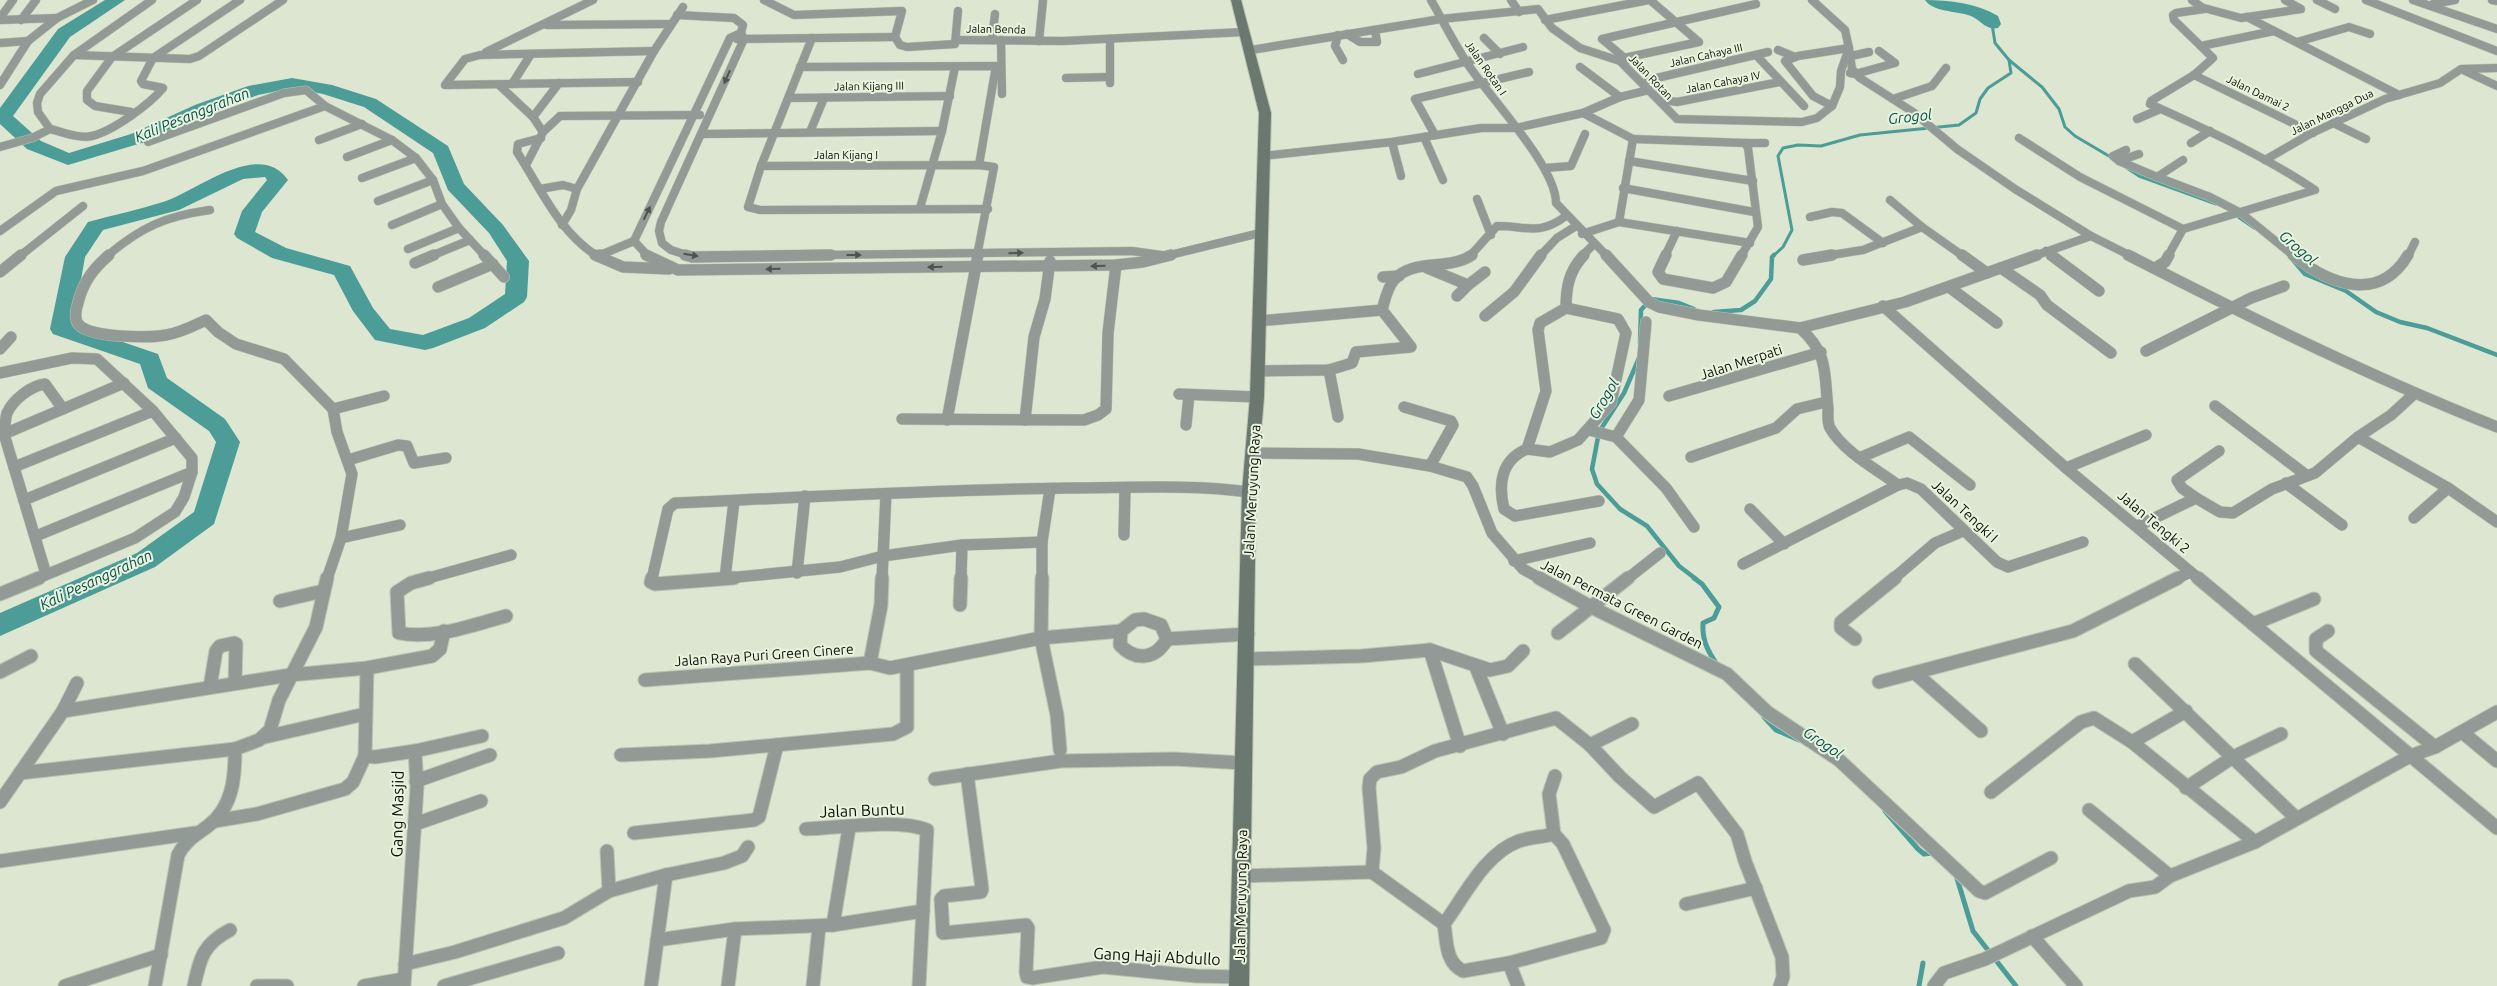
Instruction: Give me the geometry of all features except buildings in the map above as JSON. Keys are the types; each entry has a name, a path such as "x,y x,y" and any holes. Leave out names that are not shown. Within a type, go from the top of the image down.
{"main road":[{"name":"Jalan Meruyung Raya","path":"1236,0 1244,32 1251,50 1265,113 1260,233 1257,397 1249,492 1248,634 1239,982"}],"street":[{"path":"0,19 13,0"},
{"path":"21,20 36,0"},
{"path":"0,85 28,41 57,18 93,0"},
{"path":"50,129 38,112 36,100 74,55 152,0"},
{"path":"131,112 95,106 87,100 87,92 112,57 197,0"},
{"path":"0,147 32,138 50,129 86,136 98,135 162,90 163,88 160,86 141,82 153,58 240,0"},
{"path":"74,55 184,59 199,56 283,0"},
{"path":"593,0 528,34 480,55 465,59 445,85 638,82"},
{"path":"598,256 634,241 730,38 743,36 812,38 895,37 902,11 794,15 764,0"},
{"path":"1039,41 1043,0"},
{"name":"Jalan Rotan I","path":"1431,0 1467,63 1545,168 1556,191 1556,203 1573,224"},
{"path":"1511,0 1519,12"},
{"path":"1251,50 1442,19 1538,9 1540,0"},
{"path":"1546,20 1649,0 1699,42 1624,58"},
{"path":"1812,0 1845,30 1855,74"},
{"path":"2192,0 2204,8 2223,14 2248,17 2301,8 2285,0"},
{"path":"2317,0 2335,10"},
{"path":"2366,0 2497,51"},
{"path":"2413,0 2497,29"},
{"path":"2432,5 2455,0"},
{"path":"2492,0 2497,1"},
{"path":"1648,80 1602,39 1756,4"},
{"path":"562,225 570,210 577,189 654,51 683,7"},
{"path":"2019,138 2080,177 2182,229 2315,190 2292,175 2214,133 2158,110 2150,104 2151,101 2194,75 2213,58 2187,34 2173,15 2204,8"},
{"name":"Jalan Rotan","path":"1538,9 1546,20 1580,48 1620,61 1671,114 1682,120 1802,122 1817,118 1832,106"},
{"path":"956,40 958,11"},
{"path":"995,14 1002,94"},
{"path":"677,15 734,18 743,25 743,36 702,134 657,232 662,244 672,251 692,257 1132,251 1163,256"},
{"path":"2248,17 2399,95"},
{"path":"0,19 57,18"},
{"path":"545,25 670,24"},
{"path":"2297,42 2349,27 2370,34"},
{"path":"1347,34 1354,41 1362,43 1377,42 1375,30"},
{"path":"2202,46 2274,31"},
{"name":"Jalan Benda","path":"895,37 900,45 907,47 955,44 956,40 1039,41 1244,32"},
{"path":"520,53 528,34"},
{"path":"1338,35 1335,46 1342,60"},
{"path":"812,38 761,166 747,205 750,208 988,209"},
{"path":"1484,38 1500,54"},
{"path":"1066,78 1110,80 1110,39"},
{"path":"0,43 28,41"},
{"path":"1418,74 1467,63 1523,47"},
{"path":"1778,50 1795,57"},
{"path":"480,55 654,51"},
{"path":"1855,74 1895,63 1879,51"},
{"name":"Jalan Cahaya III","path":"1648,80 1768,52"},
{"path":"1850,52 1841,71 1840,87 1832,106 1813,96 1784,63 1795,57 1850,52 1869,52"},
{"path":"512,84 530,54"},
{"path":"1756,55 1804,106"},
{"path":"800,67 996,66 995,82 979,165 989,166 995,170 947,420"},
{"path":"920,208 942,131 955,67"},
{"path":"1580,67 1620,97"},
{"path":"1893,99 1932,86 1946,68"},
{"path":"2462,69 2497,68"},
{"path":"2462,69 2497,86"},
{"name":"Jalan Mangga Dua","path":"2265,160 2354,112 2399,95 2440,83 2462,69"},
{"path":"1841,71 1855,74 1893,99 1927,123 1958,149 2015,189 2091,236 2232,309 2414,394 2497,427"},
{"path":"1435,135 1415,99 1482,85 1529,72"},
{"name":"Jalan Damai 2","path":"2194,75 2313,133"},
{"name":"Jalan Cahaya IV","path":"1648,80 1661,95 1670,101 1680,102 1780,82"},
{"path":"533,117 559,83"},
{"path":"499,85 533,117 542,135"},
{"path":"148,142 297,90 306,90 325,106 392,140 416,158 433,180 442,204 459,228 504,277"},
{"path":"1264,156 1392,142 1482,128 1516,128 1583,113 1620,97 1649,90"},
{"name":"Jalan Kijang III","path":"789,98 950,96"},
{"path":"810,132 824,98"},
{"path":"0,231 56,191 143,171 325,106"},
{"path":"2137,119 2158,110"},
{"path":"1583,113 1634,139 1744,144 1765,143"},
{"path":"533,117 710,115"},
{"path":"526,165 542,135 560,116"},
{"path":"2333,123 2366,139"},
{"path":"319,140 362,124"},
{"path":"702,134 942,131"},
{"path":"2191,143 2214,133"},
{"path":"1545,168 1571,166 1585,134"},
{"path":"542,135 518,144 517,152 568,235 598,256 614,264 632,268 678,270 1116,266 1143,262 1260,233"},
{"path":"1424,137 1443,180"},
{"path":"1619,222 1623,188 1634,139"},
{"path":"347,157 392,140"},
{"path":"1392,142 1401,176"},
{"path":"1677,231 1658,272 1663,279 1713,288 1726,282 1758,227 1754,212 1753,181 1748,148 1744,144"},
{"path":"2126,150 2113,156 2119,161 2236,214 2327,280 2350,287 2364,286 2382,280 2402,268 2415,242"},
{"path":"2119,161 2139,154"},
{"path":"362,178 416,158"},
{"path":"2157,177 2183,160"},
{"path":"1629,161 1753,181"},
{"name":"Jalan Kijang I","path":"761,166 979,165"},
{"path":"378,201 433,180"},
{"path":"540,189 563,186 577,189"},
{"path":"1623,188 1754,212"},
{"path":"1477,199 1491,235"},
{"path":"1890,200 1922,227 1987,273"},
{"path":"392,224 442,204"},
{"path":"0,272 83,206"},
{"path":"210,210 164,219 143,227 127,238 88,273 76,311 78,323 84,329 97,332 157,336 181,331 206,320 218,332 236,344 284,359 309,382 333,409 337,432 352,474 341,538 323,591 316,627 290,675 279,700 270,730 265,737"},
{"path":"1810,217 1832,212 1842,213 1883,243"},
{"path":"1382,310 1393,281 1399,276 1423,266 1446,265 1465,260 1491,235 1497,226 1528,231 1556,225 1619,222 1750,243"},
{"path":"1573,224 1613,260 1647,298 1659,307 1699,315 1800,328 1843,319 1949,287 2091,236"},
{"path":"1485,316 1503,303 1518,288 1552,241 1573,224"},
{"path":"1803,260 1848,253 1883,243 1922,227"},
{"path":"408,249 459,228"},
{"path":"2155,268 2165,262 2182,229"},
{"path":"415,263 470,240"},
{"path":"634,241 642,254 678,270"},
{"path":"642,254 662,244"},
{"path":"1566,308 1566,293 1570,270 1594,244"},
{"path":"2046,251 2100,291"},
{"path":"1025,420 1034,337 1045,299 1051,252"},
{"path":"438,287 492,264"},
{"path":"902,419 1084,420 1098,416 1106,409 1108,333 1116,266"},
{"path":"1423,266 1468,285"},
{"path":"2001,268 2040,295 2047,306 2111,353"},
{"path":"1457,296 1485,272"},
{"path":"1383,277 1399,276"},
{"path":"2146,351 2251,298 2284,286"},
{"path":"1949,287 1997,323"},
{"name":"Jalan Tengki 2","path":"1883,306 2066,468 2138,526 2190,572 2497,828"},
{"path":"1527,449 1546,391 1538,330 1540,323 1566,308 1618,319 1626,333 1611,403 1591,431 1578,440 1550,452 1527,449 1518,453 1504,470 1500,494 1504,509 1515,516 1599,502"},
{"path":"1258,321 1382,310"},
{"path":"1258,371 1329,370 1352,364 1356,352 1411,347 1382,310"},
{"path":"1611,436 1638,400 1646,322"},
{"name":"Jalan Tengki I","path":"1800,328 1808,334 1821,352 1827,370 1826,402 1830,426 1859,458 1898,485 1907,483 1921,490 1997,562 2008,568 2083,542"},
{"path":"0,349 11,337"},
{"name":"Jalan Merpati","path":"1669,396 1692,392 1760,369 1821,352"},
{"path":"0,373 72,358 97,359 153,411 192,458 192,472 182,503 175,512 159,524 136,538 0,594"},
{"path":"1329,370 1338,418"},
{"path":"4,434 124,383"},
{"path":"46,574 4,434 7,413 31,386 45,384 63,409"},
{"path":"1186,425 1184,394 1257,397"},
{"path":"2219,451 2177,480 2182,488 2196,498 2220,512 2228,514 2286,483 2324,467 2358,437 2392,415 2414,394"},
{"path":"333,409 384,396"},
{"path":"1691,457 1776,428 1797,409 1826,402"},
{"path":"2215,406 2306,476"},
{"path":"1404,407 1451,421 1453,425 1430,466"},
{"path":"14,467 153,411"},
{"path":"1591,431 1611,436 1666,488 1694,527"},
{"path":"2066,468 2146,436"},
{"path":"1859,458 1909,437 1970,485"},
{"path":"2358,437 2448,488 2497,522"},
{"path":"24,500 176,438"},
{"path":"348,460 398,445 407,446 411,460 414,463 446,458"},
{"name":"Jalan Permata Green Garden","path":"1253,453 1358,454 1430,466 1457,473 1470,480 1492,533 1523,570 1591,607 1727,674 1767,712 1840,760 1979,891 1985,893 2051,858"},
{"path":"36,536 192,472"},
{"path":"2286,483 2342,525"},
{"path":"1743,564 1898,485"},
{"path":"1042,542 962,545 883,556 840,567 797,573 655,584 651,582 668,509 670,505 681,502 734,501 805,496 1050,489 1189,487 1249,492"},
{"path":"2414,518 2448,488"},
{"path":"1050,489 1042,542 1041,638 1057,715 1060,750"},
{"path":"1124,534 1125,489"},
{"path":"870,663 882,605 886,494"},
{"path":"797,573 805,496"},
{"path":"2138,526 2196,498"},
{"path":"725,578 734,501"},
{"path":"1750,509 1784,544"},
{"path":"341,538 400,525"},
{"path":"1855,639 1841,628 1841,622 1935,543 1963,531"},
{"path":"1514,561 1590,543"},
{"path":"960,605 962,545"},
{"path":"1558,633 1660,553"},
{"path":"506,616 444,631 407,636 399,633 398,592 411,583 511,555"},
{"path":"1879,682 2073,630 2190,572"},
{"path":"280,601 323,591"},
{"path":"2253,624 2314,599"},
{"name":"Jalan Raya Puri Green Cinere","path":"645,680 870,663 879,667 890,668 907,666 1041,638 1121,631 1127,625 1144,619 1161,625 1166,631 1167,639"},
{"path":"63,711 235,683 290,675 367,668 432,656 440,649 444,631"},
{"path":"1121,631 1120,645 1132,656 1150,656 1164,646 1167,639 1248,634"},
{"path":"2328,631 2316,639 2316,650 2435,747"},
{"path":"210,687 216,651 220,646 234,643 236,644 235,683"},
{"path":"1247,659 1362,656 1430,650 1476,667 1490,670 1508,666 1523,651"},
{"path":"1430,650 1460,746"},
{"path":"0,672 32,656"},
{"path":"2135,664 2296,818"},
{"path":"621,755 654,755 893,734 907,727 907,666"},
{"path":"1476,667 1503,734"},
{"path":"214,821 257,814 345,789 353,782 365,756 367,668"},
{"path":"1915,673 1981,730"},
{"path":"0,802 63,711 77,683"},
{"path":"2132,742 2186,711"},
{"path":"1934,986 1944,973 1985,959 2129,891 2155,887 2170,876 2256,842 2410,756 2435,747 2497,712"},
{"path":"20,773 235,749 265,737 365,714"},
{"path":"1372,872 1374,848 1369,788 1370,779 1377,772 1401,767 1417,758 1556,718 1590,745 1620,777 1654,807 1698,783 1737,834 1782,957 1783,977 1780,986"},
{"path":"1991,792 2087,719 2094,718 2132,742 2186,788 2256,842"},
{"path":"1590,745 1632,724"},
{"path":"2462,732 2497,761"},
{"path":"2186,788 2233,757 2281,734"},
{"path":"415,751 482,736"},
{"path":"634,833 754,820 759,817 777,744"},
{"path":"155,986 178,855 182,844 214,821 226,807 232,794 235,749"},
{"name":"Gang Masjid","path":"365,756 375,758 415,751 415,824 404,983"},
{"path":"416,781 490,755"},
{"path":"935,779 1060,761 1174,759 1244,763"},
{"name":"Gang Haji Abdullo","path":"967,774 982,889 981,892 944,896 941,899 943,933 1026,925 1028,928 1027,977 1032,978 1103,967 1239,982"},
{"path":"1242,876 1372,872 1444,924 1451,962 1463,971 1509,962 1593,941 1600,938 1604,930 1564,844 1554,834 1549,794 1555,776"},
{"path":"415,824 481,801"},
{"path":"2089,810 2170,876"},
{"name":"Jalan Buntu","path":"806,829 920,825 927,830 922,911"},
{"path":"813,986 849,828"},
{"path":"0,860 196,833"},
{"path":"1444,924 1490,863 1505,849 1519,841 1554,834"},
{"path":"405,964 455,952 564,918 609,891 666,875 724,864 742,856 748,847"},
{"path":"607,851 609,891"},
{"path":"651,986 666,875"},
{"path":"1686,904 1756,888"},
{"path":"657,940 735,929 826,926 922,911 919,986"},
{"path":"728,986 735,929"},
{"path":"194,986 201,952 215,936 230,930"},
{"path":"2032,936 2076,986"},
{"path":"444,986 558,953"},
{"path":"65,986 161,955"},
{"path":"1509,962 1518,986"},
{"path":"364,986 404,983"},
{"path":"257,986 287,986"}],"waterway":[{"name":"Kali Pesanggrahan","path":"0,625 146,560 205,517 228,442 217,425 156,382 150,359 61,329 75,257 95,226 172,206 239,173 270,171 278,180 252,211 244,234 279,253 342,271 364,311 383,335 425,343 477,323 516,297 518,261 496,229 455,186 441,150 370,103 326,89 292,83 254,90 202,109 138,138 68,159 34,145 3,117 64,33 117,0"},
{"path":"1933,0 1948,6 1985,15 1992,20 1992,24"},
{"name":"Grogol","path":"1992,24 1995,43 2009,60"},
{"name":"Grogol","path":"1773,256 1783,247 1792,230 1778,156 1783,148 1798,145 1821,146 1860,135 1959,125 1976,113 1980,99 1988,88 2011,73 2009,60"},
{"name":"Grogol","path":"2009,60 2042,87 2059,109 2065,127 2075,136 2114,159"},
{"name":"Grogol","path":"2124,166 2139,176 2216,204"},
{"name":"Grogol","path":"2234,214 2254,228"},
{"name":"Grogol","path":"1714,312 1741,310 1755,301 1771,279 1773,256"},
{"name":"Grogol","path":"2293,260 2305,274 2346,291 2376,312 2400,322 2427,328 2497,355"},
{"name":"Grogol","path":"1640,343 1641,310 1651,299 1679,303 1694,309"},
{"name":"Grogol","path":"1639,358 1624,393 1599,432 1592,469 1597,484 1620,509 1647,526 1679,566 1696,579"},
{"name":"Grogol","path":"1694,578 1702,584 1719,607 1714,618 1703,623 1703,634 1706,644 1716,663"},
{"name":"Grogol","path":"1764,717 1776,730 1799,740"},
{"name":"Grogol","path":"1885,811 1918,849 1924,854 1933,853"},
{"name":"Grogol","path":"1956,875 1973,931 2016,986"},
{"path":"1919,986 1923,963"}]}
